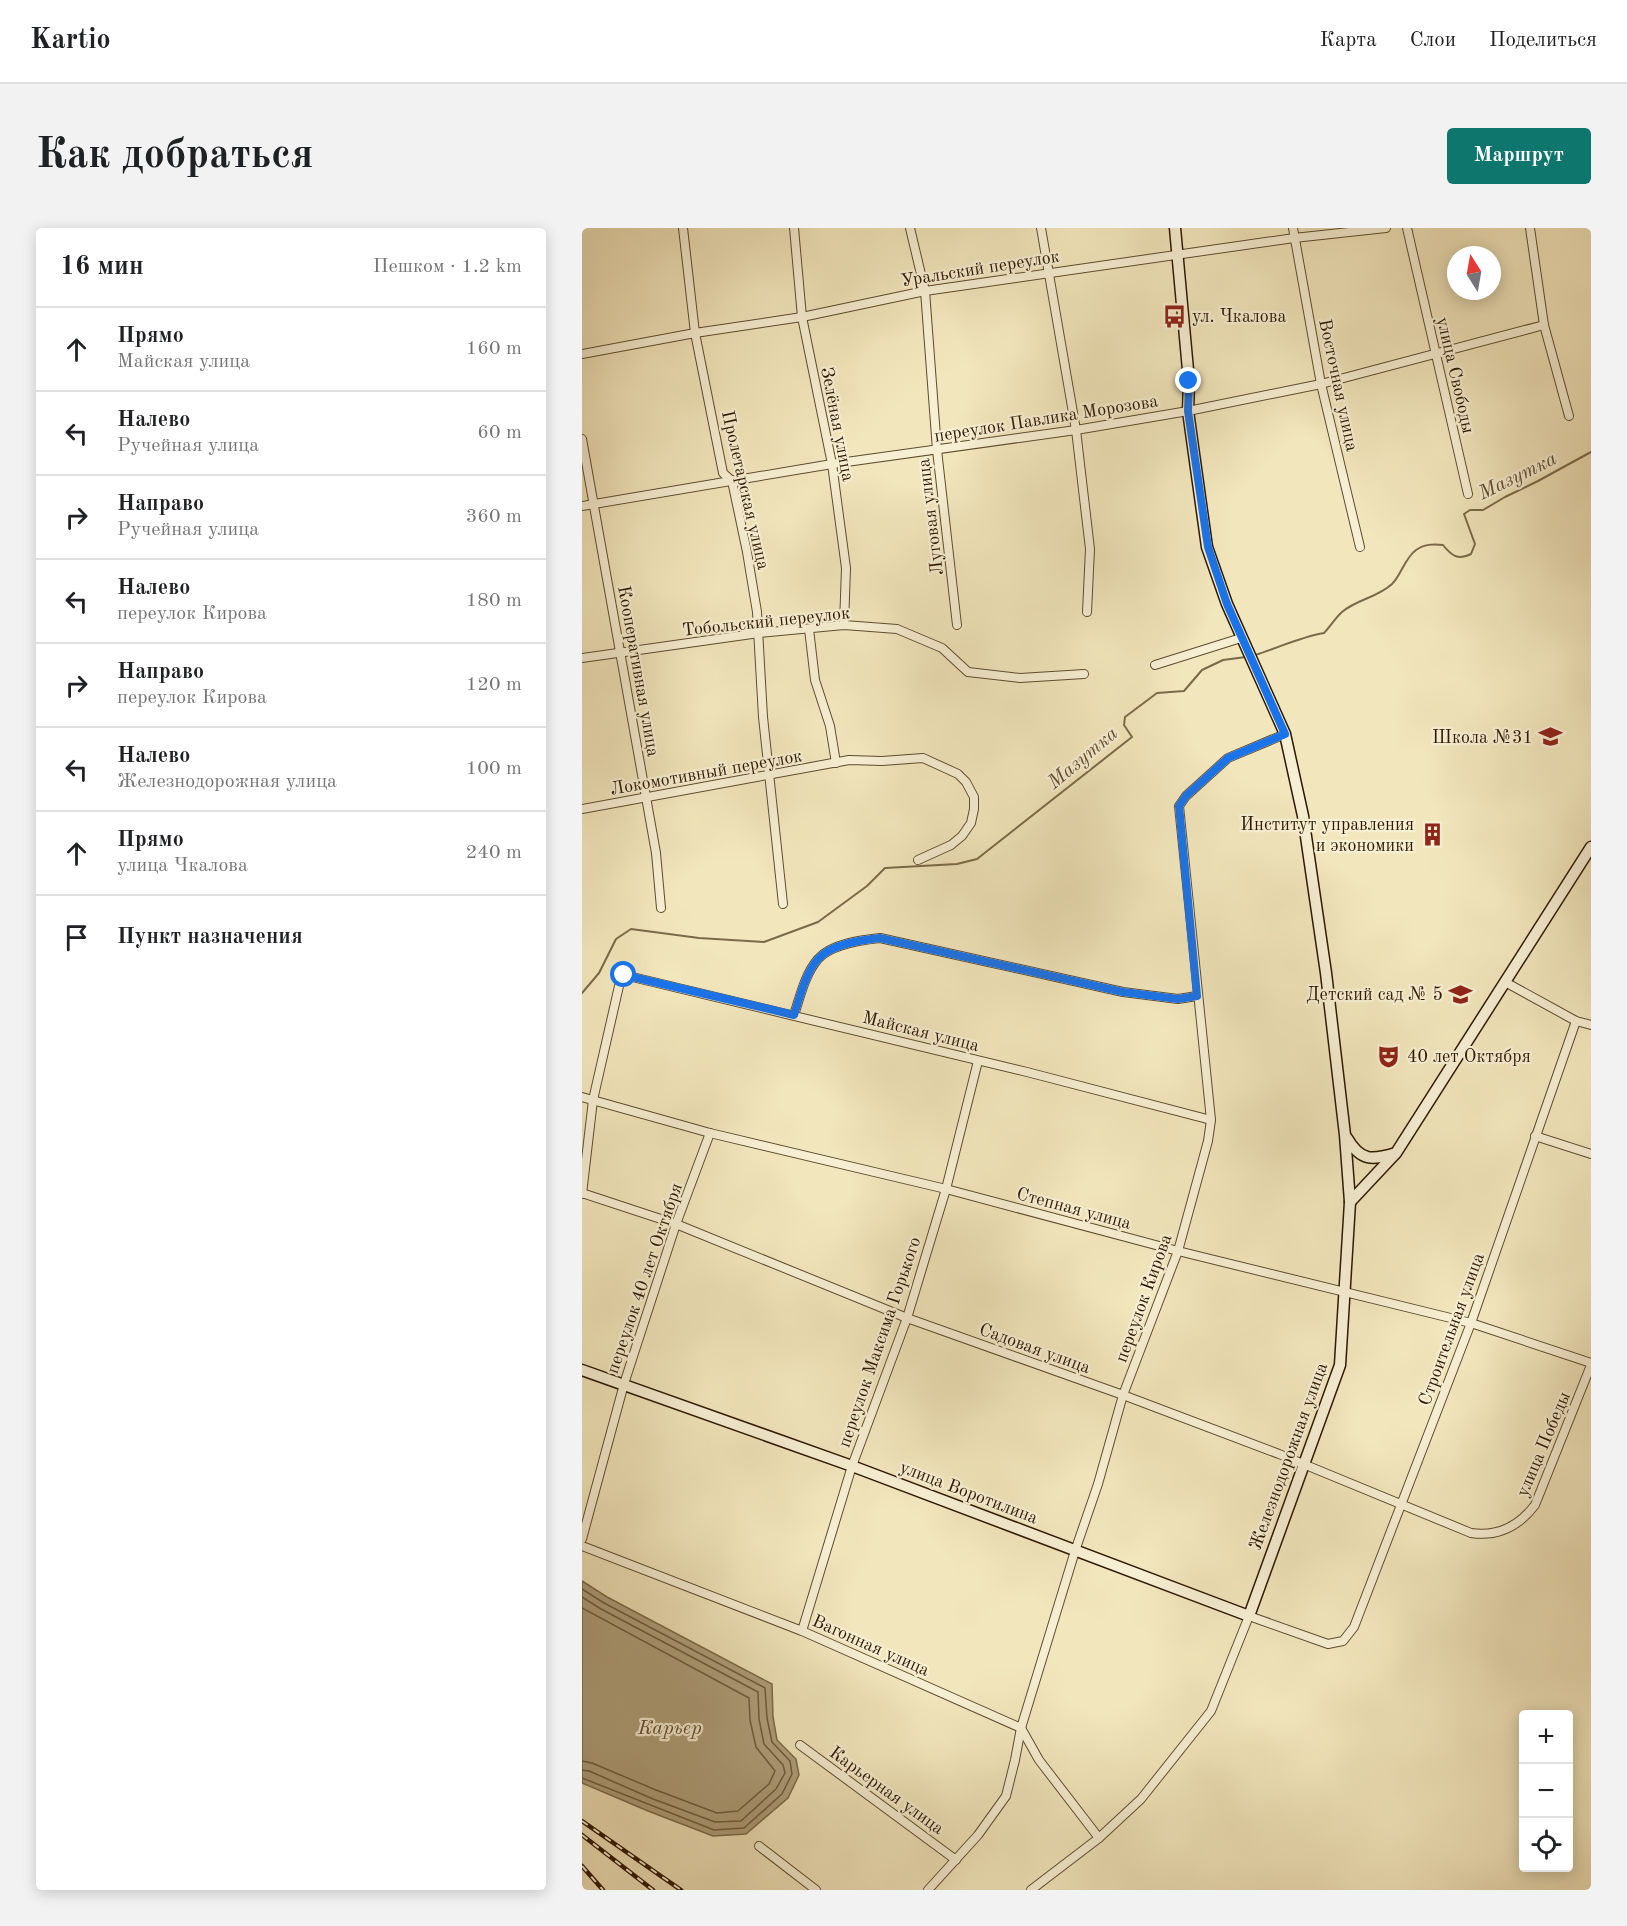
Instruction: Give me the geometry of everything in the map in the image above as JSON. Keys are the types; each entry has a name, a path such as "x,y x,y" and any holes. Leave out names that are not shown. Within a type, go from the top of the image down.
{"street":[{"name":"Пролетарская улица","path":"683,228 695,333 723,472 732,481 747,552 759,633 763,717 783,904"},
{"name":"Зелёная улица","path":"794,228 802,317 832,464 846,568 844,625"},
{"name":"Луговая улица","path":"910,228 925,291 937,450 957,625"},
{"path":"1041,228 1076,430 1090,549 1087,612"},
{"name":"Железнодорожная улица","path":"1031,1890 1099,1838 1141,1799 1211,1711 1249,1616 1340,1365 1350,1202 1345,1135 1326,974 1303,816 1285,734 1227,604 1208,547 1188,411 1189,381 1175,228"},
{"name":"Восточная улица","path":"1293,228 1321,384 1360,547"},
{"name":"Уральский переулок","path":"582,354 695,333 802,317 925,291 1294,238 1386,228"},
{"name":"улица Свободы","path":"1407,228 1468,494"},
{"path":"1530,228 1544,325 1569,416"},
{"name":"переулок Павлика Морозова","path":"582,506 832,464 1076,430 1188,411 1321,384 1544,325"},
{"name":"Кооперативная улица","path":"582,439 656,853 662,908"},
{"name":"Тобольский переулок","path":"582,658 759,633 844,625 897,629 942,648 969,672 1020,678 1084,674"},
{"path":"809,629 815,680 830,726 836,763"},
{"path":"1155,665 1241,638"},
{"name":"переулок Кирова","path":"928,1890 978,1835 1006,1796 1021,1728 1098,1484 1123,1395 1179,1251 1208,1141 1211,1120 1179,806 1186,796 1228,758 1285,734"},
{"name":"Локомотивный переулок","path":"582,809 849,760 882,761 923,758 958,774 966,782 974,797 974,809 971,823 962,836 918,860"},
{"path":"1350,1202 1396,1152 1591,847"},
{"path":"794,1015 806,981 819,958 837,947 856,940 880,938 1123,992 1178,999 1197,996"},
{"name":"Майская улица","path":"624,975 794,1015 1211,1120"},
{"name":"Садовая улица","path":"624,975 619,986 593,1100 582,1193 676,1224 907,1318 1123,1395 1303,1464 1471,1533 1485,1535 1511,1527"},
{"path":"1505,982 1576,1021 1591,1025"},
{"name":"Строительная улица","path":"1343,1641 1354,1627 1471,1323 1576,1021"},
{"name":"переулок Максима Горького","path":"802,1631 852,1466 907,1318 946,1189 978,1061"},
{"name":"Степная улица","path":"582,1097 710,1133 946,1189 1179,1251 1471,1323 1591,1364"},
{"name":"переулок 40 лет Октября","path":"582,1539 624,1384 676,1224 710,1133"},
{"path":"1345,1135 1358,1154 1369,1158 1396,1152"},
{"path":"1535,1136 1591,1154"},
{"name":"улица Победы","path":"1511,1527 1525,1518 1535,1505 1591,1364"},
{"name":"улица Воротилина","path":"582,1370 852,1466 1249,1616 1328,1644 1343,1641"},
{"name":"Вагонная улица","path":"582,1546 802,1631 1021,1728"},
{"path":"1021,1728 1039,1760 1099,1838"},
{"name":"Карьерная улица","path":"800,1744 956,1860"},
{"path":"759,1846 816,1890"}],"water":[{"name":"Карьер","path":"582,1581 607,1597 772,1684 773,1717 777,1740 796,1759 799,1775 788,1798 746,1834 713,1836 582,1783"}],"waterway":[{"name":"Мазутка","path":"1255,655 1324,633 1348,608 1392,584 1409,557 1422,547 1443,545 1459,557 1471,554 1475,544 1464,514 1470,510 1483,510 1591,452"},
{"name":"Мазутка","path":"582,993 599,973 616,939 631,929 699,938 764,942 818,922 867,886 885,868 957,864 977,859 1132,737 1124,725 1125,717 1157,693 1184,691 1202,670 1223,660 1246,657"}],"railway":[{"path":"582,1821 681,1890"},
{"path":"582,1835 653,1890"},
{"path":"582,1866 603,1890"}],"place":[{"name":"ул. Чкалова","path":"1174,316"},
{"name":"Школа №31","path":"1551,737"},
{"name":"Институт управления и экономики","path":"1432,834"},
{"name":"Детский сад № 5","path":"1461,994"},
{"name":"40 лет Октября","path":"1389,1056"}],"route":[{"path":"624,975 794,1015 806,981 819,958 837,947 856,940 880,938 1123,992 1178,999 1197,996 1179,806 1186,796 1228,758 1285,734 1241,638 1208,547 1188,411 1189,381"}]}
